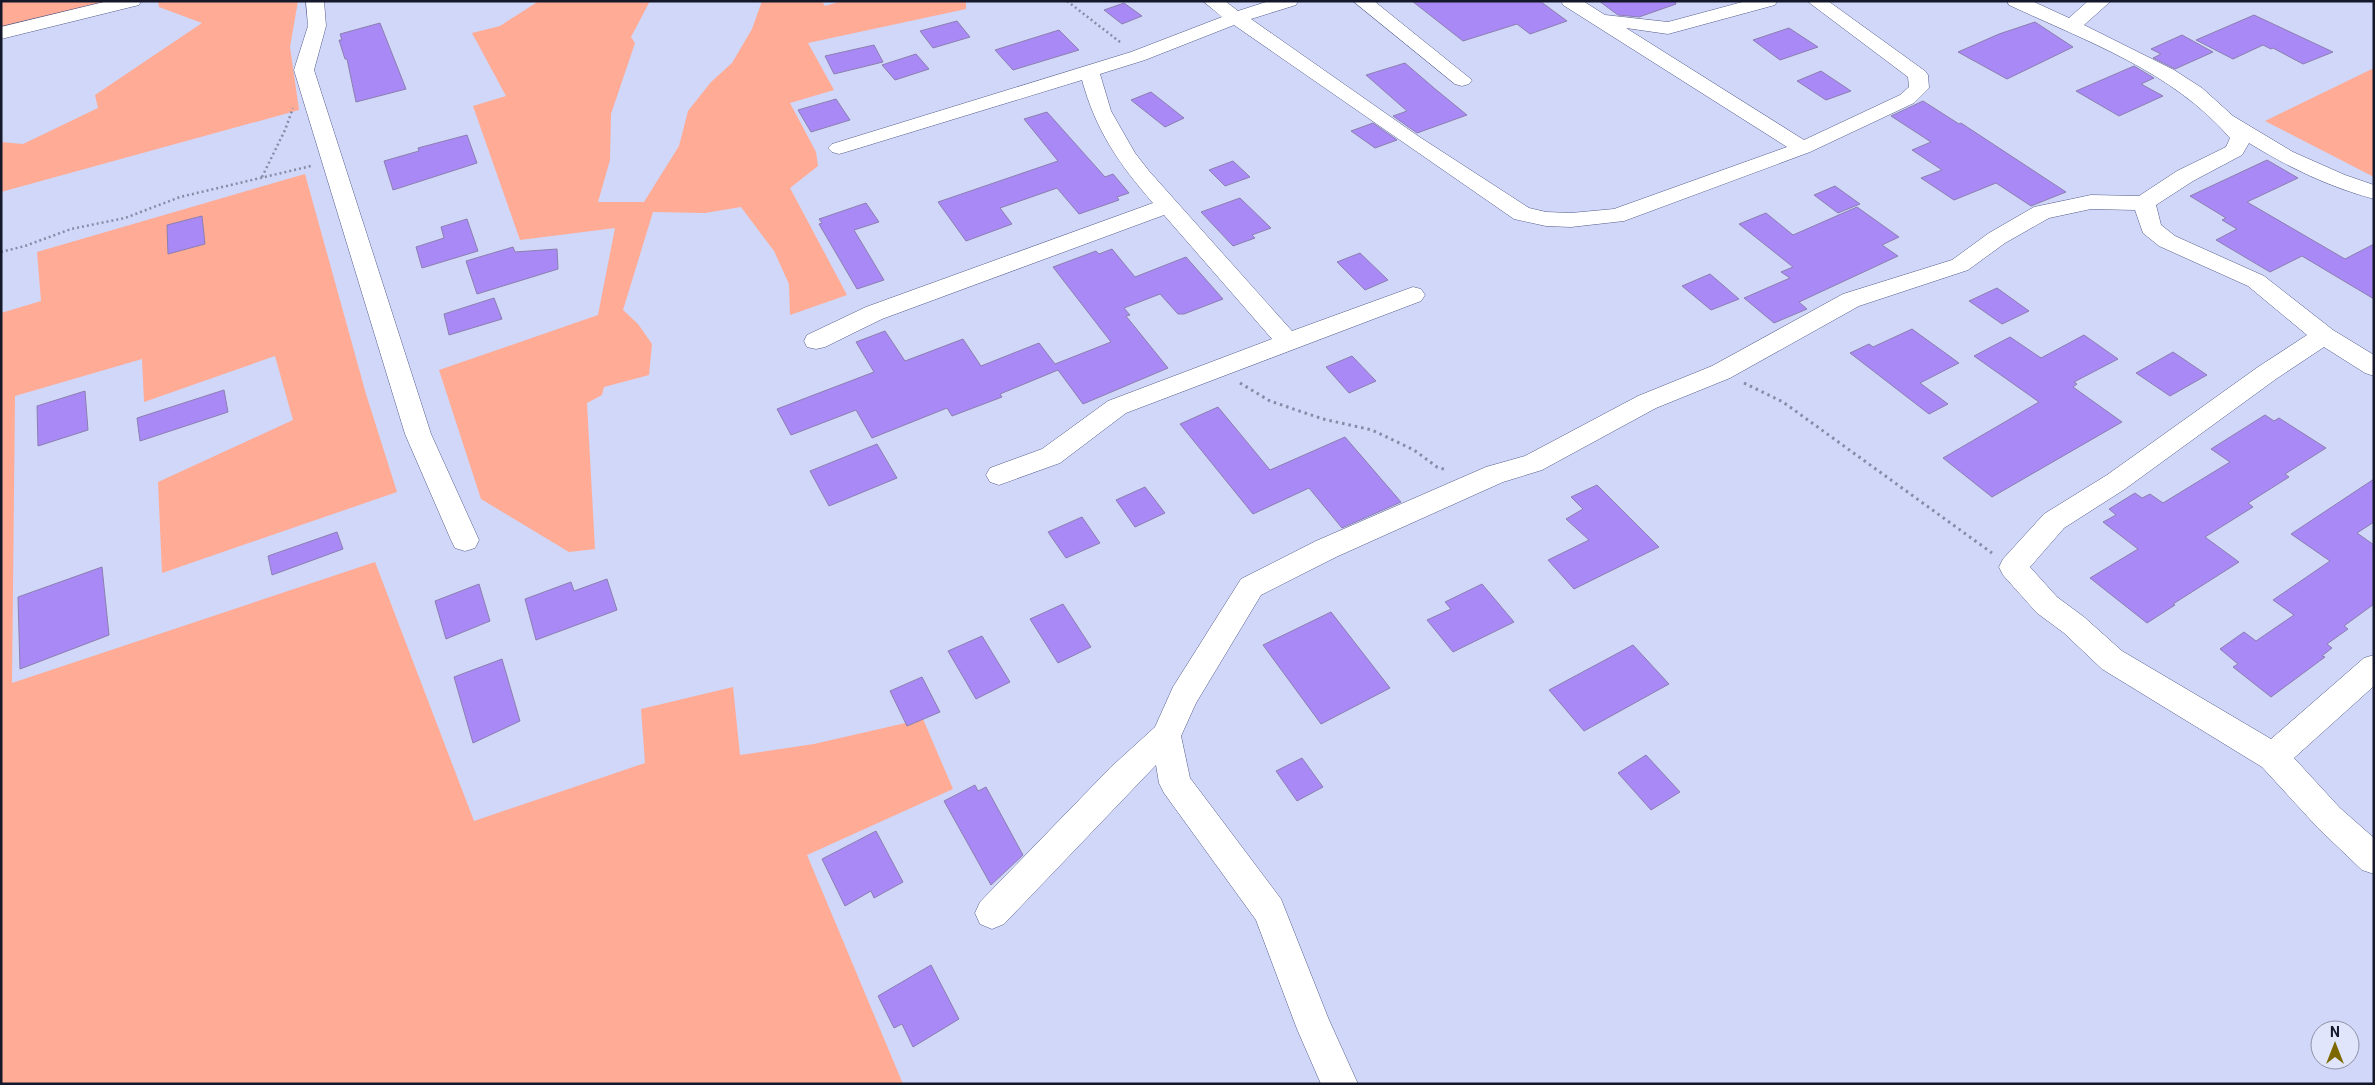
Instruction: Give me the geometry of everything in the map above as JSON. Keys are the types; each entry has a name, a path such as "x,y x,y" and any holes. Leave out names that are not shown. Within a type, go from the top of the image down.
{"street":[{"path":"1,33 132,1"},
{"path":"315,1 317,26 304,70 418,434 465,540"},
{"path":"1212,1 1411,140 1522,214 1546,219 1572,220 1616,216 1803,148 1906,99 1919,88 1918,75 1816,1"},
{"path":"840,148 1090,72 1138,56 1235,18 1289,1"},
{"path":"1362,1 1462,80"},
{"path":"1570,1 1803,148"},
{"path":"1598,19 1668,28 1768,1"},
{"path":"2016,1 2072,26 2182,84 2229,121 2286,157 2337,180 2374,192"},
{"path":"2072,26 2097,3 2102,1"},
{"path":"1090,72 1101,111 1125,154 1141,176 1288,342"},
{"path":"992,913 1122,777 1166,736 1184,696 1250,587 1326,549 1495,474 1533,463 1647,402 1721,372 1850,300 1960,265 1997,238 2042,212 2091,202 2144,203 2185,176 2234,150 2241,137 2229,121"},
{"path":"2144,203 2151,228 2167,241 2256,281 2324,336 2374,367"},
{"path":"816,341 874,313 1167,206"},
{"path":"999,475 1051,456 1118,407 1413,295"},
{"path":"2324,336 2267,373 2116,482 2054,521 2013,567 2046,604 2074,625 2112,660 2273,757 2329,818 2374,859"},
{"path":"2273,757 2374,666"},
{"path":"1166,736 1175,783 1269,910 1315,1029 1340,1084"}],"path":[{"path":"1067,1 1138,56"},
{"path":"262,178 285,130 306,75"},
{"path":"1,252 26,246 71,229 124,218 180,197 332,161"},
{"path":"1218,370 1270,401 1323,419 1372,430 1414,450 1437,467 1465,475 1495,474"},
{"path":"1721,372 1783,402 2013,567"}],"shaded area":[{"path":"1,1 140,1 1,35"},
{"path":"158,1 298,1 290,47 299,110 1,192 1,142 23,144 98,108 95,95 202,23 159,7"},
{"path":"539,1 650,1 631,37 635,43 611,114 610,160 598,202 644,202 679,146 688,111 711,82 732,63 752,29 762,1 822,1 825,6 842,1 966,1 966,9 808,43 834,90 790,103 816,152 818,166 790,188 847,295 790,315 789,284 774,251 741,207 705,213 653,212 623,310 638,324 652,344 649,375 604,387 602,395 587,403 595,549 569,552 481,499 439,370 598,315 615,228 520,240 473,106 506,96 472,33 500,26"},
{"path":"2374,68 2374,177 2265,121"},
{"path":"305,174 366,394 397,492 162,573 158,482 293,420 275,356 144,402 142,359 15,396 12,683 375,562 474,821 645,763 641,709 733,687 740,755 814,744 923,719 953,789 807,855 903,1084 1,1084 1,313 41,301 37,252"}],"building":[{"path":"1412,1 1540,1 1567,21 1530,34 1517,24 1463,41"},
{"path":"1599,1 1675,1 1676,4 1639,17 1618,15"},
{"path":"1124,3 1142,16 1122,24 1104,10"},
{"path":"2254,15 2333,52 2303,64 2273,48 2271,49 2263,45 2233,59 2196,40"},
{"path":"957,21 970,37 933,48 920,31"},
{"path":"2035,22 2073,47 2007,79 1958,52 1999,34"},
{"path":"380,23 406,89 356,102 347,59 345,59 339,40 342,40 340,34"},
{"path":"1789,28 1818,47 1780,60 1753,40"},
{"path":"1059,30 1079,50 1013,70 995,50"},
{"path":"2182,35 2213,52 2175,69 2153,58 2161,54 2151,49"},
{"path":"874,45 883,62 834,74 825,56"},
{"path":"916,54 929,69 895,80 882,65"},
{"path":"1405,63 1467,115 1417,133 1393,116 1407,111 1366,75"},
{"path":"2134,66 2154,78 2141,84 2163,96 2119,116 2076,91"},
{"path":"1821,71 1851,91 1826,100 1797,81"},
{"path":"1151,92 1184,118 1165,127 1131,100"},
{"path":"836,99 850,120 811,132 798,110"},
{"path":"1923,101 1959,124 1961,123 2066,192 2031,206 1996,183 1954,200 1921,178 1942,170 1912,150 1931,142 1891,116"},
{"path":"1047,112 1105,177 1113,174 1129,193 1117,197 1119,200 1079,214 1057,188 1000,208 1012,224 966,241 938,202 1058,161 1024,119"},
{"path":"1373,123 1397,140 1375,148 1351,131"},
{"path":"467,135 477,163 393,190 384,161 419,151 418,148"},
{"path":"2267,160 2298,178 2247,202 2345,259 2374,244 2374,299 2302,256 2270,272 2216,240 2237,229 2222,220 2226,218 2190,196"},
{"path":"1233,161 1250,177 1225,186 1209,170"},
{"path":"1835,186 1860,204 1838,213 1814,195"},
{"path":"1240,198 1271,228 1252,235 1255,238 1233,246 1201,212"},
{"path":"866,203 879,222 854,230 884,280 857,289 819,224 822,223 819,219"},
{"path":"1857,207 1899,237 1882,245 1898,256 1799,302 1807,309 1774,323 1744,298 1790,278 1781,272 1793,267 1739,224 1766,213 1793,235"},
{"path":"202,216 205,244 168,254 167,225"},
{"path":"467,219 478,251 422,268 416,247 444,238 441,227"},
{"path":"513,247 515,252 557,249 558,269 477,294 466,261"},
{"path":"1112,249 1135,277 1186,257 1223,299 1184,314 1178,314 1160,294 1124,308 1130,315 1126,316 1168,368 1083,404 1058,370 1000,394 1002,397 952,416 947,408 872,438 856,410 791,435 777,409 874,372 856,342 885,331 905,361 963,339 981,366 1039,343 1055,364 1111,342 1053,267 1096,251 1099,254"},
{"path":"1360,253 1388,280 1365,290 1337,262"},
{"path":"1710,274 1739,299 1711,310 1682,286"},
{"path":"1997,288 2029,311 2002,324 1969,301"},
{"path":"494,298 502,319 449,335 444,314"},
{"path":"1912,329 1959,363 1920,383 1948,404 1929,414 1850,353 1869,344 1873,347"},
{"path":"2084,335 2118,359 2074,382 2077,384 2073,387 2122,422 1992,497 1943,458 2039,402 1974,356 2010,337 2041,358"},
{"path":"2173,352 2207,375 2170,396 2136,373"},
{"path":"1352,356 1376,381 1349,393 1326,367"},
{"path":"224,390 228,412 140,441 137,418"},
{"path":"85,391 88,430 38,446 37,406"},
{"path":"1218,407 1270,470 1345,437 1401,502 1342,528 1309,488 1253,514 1180,424"},
{"path":"2265,415 2274,421 2279,418 2326,448 2285,474 2289,477 2248,503 2253,507 2205,537 2239,562 2147,623 2090,578 2138,549 2103,522 2116,515 2109,509 2135,493 2142,498 2150,494 2163,503 2230,462 2211,449"},
{"path":"877,444 897,478 829,506 810,471"},
{"path":"2374,479 2374,522 2357,533 2374,545 2374,604 2344,626 2348,629 2327,644 2332,648 2322,656 2325,657 2271,697 2233,667 2238,664 2220,649 2244,632 2256,641 2294,615 2273,600 2330,561 2291,534"},
{"path":"1597,485 1659,547 1574,589 1548,560 1589,540 1566,519 1583,509 1571,497"},
{"path":"1145,487 1165,513 1135,527 1116,500"},
{"path":"1082,517 1100,543 1066,558 1048,532"},
{"path":"337,532 343,549 272,575 268,556"},
{"path":"102,567 109,635 20,669 18,597"},
{"path":"607,579 617,610 536,640 525,599 571,582 574,591"},
{"path":"479,584 490,621 446,639 435,601"},
{"path":"1482,584 1514,622 1453,652 1427,620 1451,609 1445,602"},
{"path":"1063,604 1091,647 1058,663 1030,619"},
{"path":"1331,612 1390,688 1321,724 1263,645"},
{"path":"982,636 1010,682 976,699 948,651"},
{"path":"1633,645 1669,684 1584,731 1549,690"},
{"path":"502,659 520,721 473,743 454,677"},
{"path":"922,677 940,712 907,726 890,691"},
{"path":"1646,755 1680,792 1651,810 1618,773"},
{"path":"1302,758 1323,787 1297,801 1276,771"},
{"path":"975,785 978,791 986,787 1023,855 991,885 944,801"},
{"path":"876,831 903,882 874,898 871,891 845,906 822,859"},
{"path":"931,965 959,1019 913,1047 902,1024 894,1028 878,996"}]}
